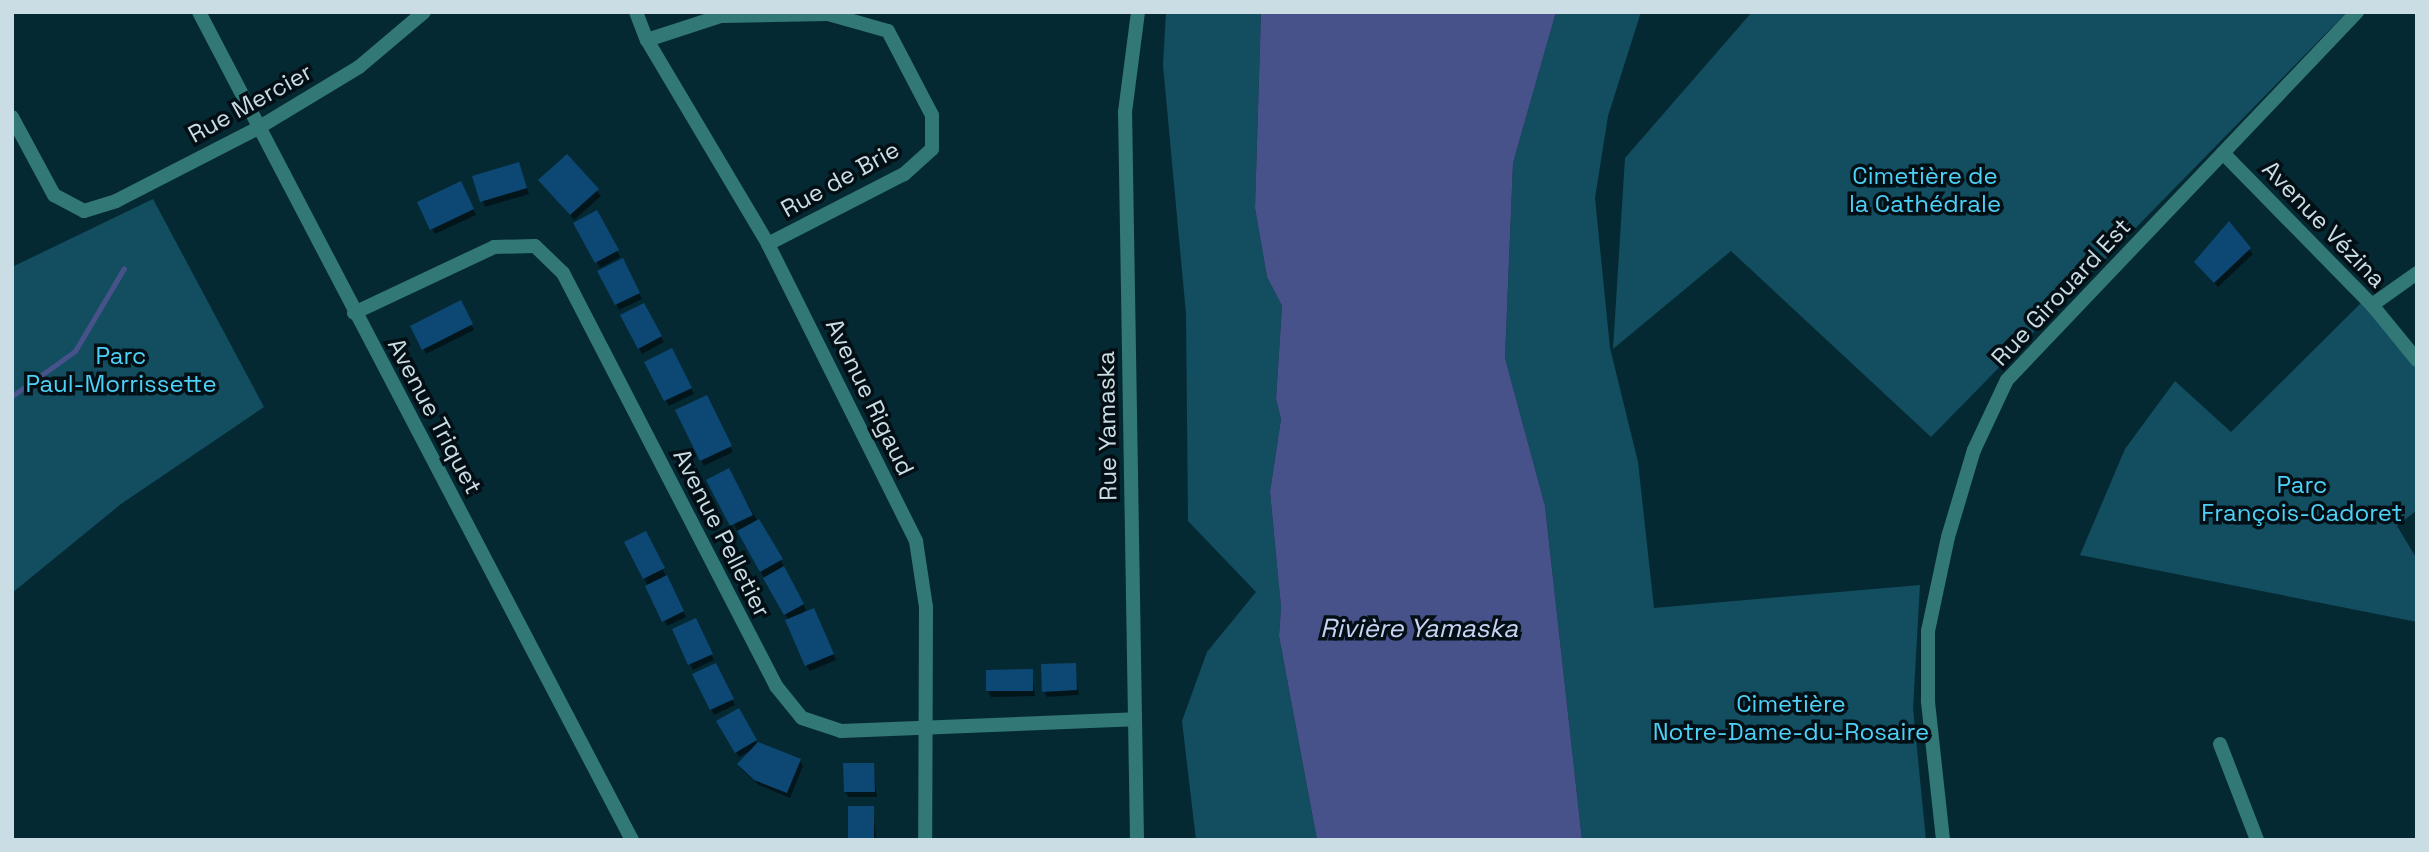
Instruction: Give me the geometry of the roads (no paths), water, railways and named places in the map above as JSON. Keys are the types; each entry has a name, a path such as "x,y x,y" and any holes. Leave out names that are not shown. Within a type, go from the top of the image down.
{"street":[{"name":"Avenue Triquet","path":"199,12 354,313 632,840"},
{"name":"Rue Mercier","path":"12,117 54,195 84,211 116,201 258,128 359,67 424,12"},
{"name":"Avenue Rigaud","path":"636,12 647,40 768,244 916,541 926,607 925,840"},
{"name":"Rue Yamaska","path":"1137,840 1125,113 1138,12"},
{"name":"Rue Girouard Est","path":"1943,840 1928,701 1928,631 1948,537 1974,450 2007,380 2357,12"},
{"name":"Rue de Brie","path":"647,40 721,16 828,14 888,31 932,115 932,149 904,174 768,244"},
{"name":"Avenue Vézina","path":"2223,153 2372,306 2417,360"},
{"name":"Avenue Pelletier","path":"354,313 494,247 535,246 563,273 776,686 803,718 841,731 925,730 1135,719"},
{"path":"2372,306 2417,273"},
{"path":"2220,744 2257,840"}],"water":[{"name":"Rivière Yamaska","path":"1261,12 1556,12 1513,163 1505,358 1545,506 1582,840 1317,840 1279,636 1281,607 1270,492 1281,419 1276,399 1282,306 1267,277 1255,208"}],"waterway":[{"path":"12,396 75,351 124,268"}],"park label":[{"name":"Cimetière de la Cathédrale","path":"1925,190"},
{"name":"Parc Paul-Morrissette","path":"121,370"},
{"name":"Parc François-Cadoret","path":"2302,499"},
{"name":"Cimetière Notre-Dame-du-Rosaire","path":"1791,718"}]}
